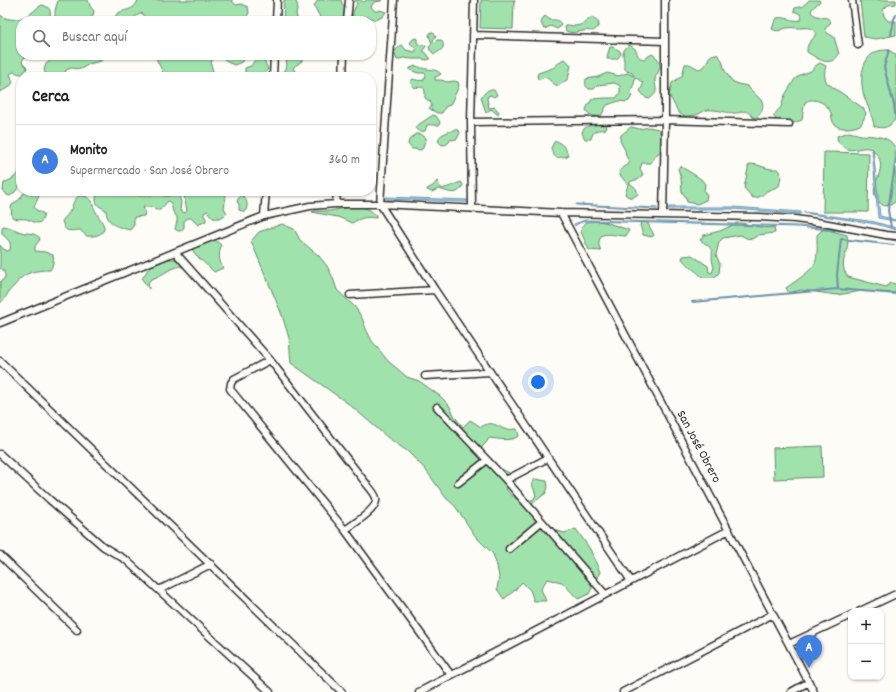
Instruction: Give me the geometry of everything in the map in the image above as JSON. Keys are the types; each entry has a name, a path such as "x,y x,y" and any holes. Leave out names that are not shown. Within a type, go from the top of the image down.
{"street":[{"path":"276,16 277,0"},
{"path":"347,16 349,0"},
{"path":"394,0 380,204 435,290 631,581"},
{"path":"472,208 471,122 474,0"},
{"path":"663,215 665,0"},
{"path":"852,0 858,45"},
{"path":"473,34 665,41"},
{"path":"272,72 274,60"},
{"path":"343,72 344,60"},
{"path":"471,122 665,120 789,124"},
{"path":"264,216 266,196"},
{"path":"336,204 337,196"},
{"path":"0,323 264,216 310,206 336,204 380,204 561,213 758,217 823,222 896,236"},
{"name":"San José Obrero","path":"561,213 814,692"},
{"path":"175,252 270,360 376,498 376,504 372,510 345,530"},
{"path":"350,295 435,290"},
{"path":"270,360 234,379 231,383 230,389 345,530 451,675"},
{"path":"0,361 342,692"},
{"path":"425,376 490,372"},
{"path":"436,407 506,480 605,594"},
{"path":"0,454 104,547 126,560 270,692"},
{"path":"506,480 548,458"},
{"path":"458,483 487,460"},
{"path":"509,549 541,522"},
{"path":"419,692 729,530"},
{"path":"0,555 77,630"},
{"path":"158,590 211,564"},
{"path":"866,608 896,594"},
{"path":"623,692 773,614"},
{"path":"789,644 848,616"},
{"path":"791,692 809,682"}],"green space":[{"path":"58,0 88,0 94,11 93,16 55,16"},
{"path":"138,0 232,0 236,5 242,4 248,7 249,13 247,16 144,16 142,13 136,16 116,16 121,12 131,9"},
{"path":"284,0 295,0 298,6 297,16 283,16"},
{"path":"318,0 341,0 342,4 347,8 344,14 345,16 319,16 314,6"},
{"path":"355,0 364,2 367,0 382,0 374,2 371,7 375,11 380,10 386,12 382,17 376,20 376,16 353,16 357,4"},
{"path":"481,0 514,0 513,29 480,28"},
{"path":"809,0 820,1 812,8 811,12 817,16 827,18 831,22 825,29 826,32 834,37 839,54 832,61 823,61 807,52 807,47 815,34 814,30 808,28 785,28 778,31 772,29 777,18 801,20 802,17 800,14 794,11 795,8 803,6"},
{"path":"860,0 896,0 896,4 888,5 883,10 884,16 888,21 896,21 896,35 876,39 864,37"},
{"path":"42,5 48,7 50,16 25,16 34,11"},
{"path":"0,15 7,19 16,19 16,60 23,60 22,62 27,67 24,72 13,72 10,74 13,82 12,84 0,92"},
{"path":"545,16 550,20 559,21 561,24 560,27 557,29 551,26 544,29 541,23"},
{"path":"592,17 599,23 596,29 592,31 573,33 566,31 566,25 578,26"},
{"path":"433,32 436,36 433,40 434,43 437,40 441,40 443,43 443,47 440,51 434,54 429,47 432,44 429,35"},
{"path":"416,38 418,44 426,46 423,51 430,59 403,58 397,60 394,52 402,45 406,50 416,51 410,43"},
{"path":"630,45 635,49 639,57 644,59 652,54 659,61 660,68 655,77 655,94 649,99 646,98 640,91 643,85 642,82 635,77 631,90 632,96 629,101 619,101 607,105 601,116 590,115 586,110 592,99 616,98 620,93 620,86 614,83 598,85 594,89 589,89 585,82 586,79 598,77 607,73 619,76 627,73 634,76 632,73 626,71 624,66 624,51"},
{"path":"610,47 620,51 621,54 617,59 607,59"},
{"path":"889,50 896,55 896,118 889,126 881,128 874,126 864,96 862,71 871,55 879,51"},
{"path":"715,54 722,60 725,71 732,81 747,86 762,101 762,110 757,117 754,118 745,111 732,113 707,110 696,115 688,116 680,114 669,95 672,83 682,76 685,64 699,69 703,68 710,57"},
{"path":"565,59 571,65 568,79 558,86 545,77 540,80 538,79 538,73 553,68"},
{"path":"51,60 102,60 89,64 81,69 71,68 66,70 65,72 45,72 46,64"},
{"path":"157,60 212,60 211,65 212,72 163,72"},
{"path":"225,60 244,60 234,65"},
{"path":"255,60 264,60 268,69 266,72 245,72 245,68 251,66"},
{"path":"286,60 302,60 293,68 296,72 283,72 287,65"},
{"path":"820,63 826,66 825,79 827,83 863,108 866,113 860,125 847,128 837,127 833,122 828,107 823,103 813,100 805,102 802,120 786,124 780,122 773,116 781,107 785,95 795,79 800,75 811,71"},
{"path":"416,66 439,72 441,74 435,77 435,80 458,82 458,88 450,105 445,107 442,113 437,113 430,109 429,108 432,106 430,101 425,98 424,88 413,87 410,82 413,79 419,81 423,80 426,76 425,73 418,73 410,70 410,68"},
{"path":"488,90 494,90 497,95 494,97 491,95 488,96 487,99 489,108 495,107 499,112 498,115 491,109 486,113 481,97"},
{"path":"433,115 436,116 440,122 439,125 427,125 425,131 417,130 415,127"},
{"path":"603,122 607,128 604,130 595,131 591,139 585,139 582,133 583,130"},
{"path":"631,127 640,129 649,127 658,129 663,139 661,151 656,155 651,163 642,163 640,169 643,174 641,177 629,183 635,187 638,194 632,198 625,194 628,185 619,172 629,164 625,150 620,141 621,135"},
{"path":"455,129 460,133 457,139 450,140 448,144 440,144 438,140 441,135"},
{"path":"849,132 885,138 893,144 895,148 896,201 891,205 884,206 877,200 874,194 874,188 880,170 880,163 874,150 865,148 850,150 838,142 837,136"},
{"path":"415,134 421,134 426,138 421,150 412,149 408,144 409,140"},
{"path":"557,141 566,149 568,156 566,158 567,156 558,158 553,155 551,148 554,142"},
{"path":"824,152 869,153 868,212 823,212"},
{"path":"751,164 779,170 781,177 779,186 766,191 757,198 753,198 744,188 748,166"},
{"path":"680,166 701,179 705,184 704,191 707,195 706,200 697,204 687,202 682,192 681,178 678,169"},
{"path":"16,175 16,191 10,196 3,190 4,183"},
{"path":"437,181 441,188 461,182 463,185 461,189 455,193 438,189 432,192 427,190"},
{"path":"22,196 39,196 34,207 36,210 44,214 43,219 39,223 12,217 12,205"},
{"path":"79,196 86,196 89,198 104,227 102,233 94,236 87,236 80,230 69,231 65,229 62,221 69,212 75,200"},
{"path":"97,196 179,196 181,202 180,211 185,213 187,211 184,196 226,196 224,208 227,213 223,217 213,218 207,211 204,213 206,221 198,225 191,218 188,218 184,221 183,229 179,231 175,229 177,217 173,212 171,203 168,201 160,210 152,207 143,207 145,212 144,216 134,217 134,225 130,230 117,226 111,222 108,219 106,210 96,203"},
{"path":"241,196 245,198 247,207 245,211 239,210 239,204 237,202"},
{"path":"349,207 361,207 366,209 373,212 376,215 376,218 364,218 352,223 338,217 312,212 330,211"},
{"path":"587,222 605,222 629,230 626,236 611,234 602,235 599,243 601,251 589,250 581,232 582,226"},
{"path":"641,222 647,222 654,235 652,237 643,235 640,225"},
{"path":"737,223 765,228 774,227 775,233 758,235 752,239 741,235 723,238 719,242 716,255 720,264 719,273 715,277 702,277 682,259 683,256 692,255 708,266 709,272 712,273 714,267 712,262 712,250 700,240 704,235 720,231"},
{"path":"282,224 294,229 300,240 319,256 327,266 337,290 355,307 362,318 372,341 388,361 407,377 419,381 440,396 449,405 455,417 463,427 470,420 481,427 490,424 505,429 517,429 519,436 512,439 504,440 489,438 482,447 482,454 496,466 513,475 516,481 506,489 517,499 533,500 536,495 532,484 535,479 547,481 548,487 546,493 532,504 530,509 543,526 564,533 576,529 590,549 600,572 589,594 578,599 562,582 547,579 541,589 546,601 534,601 530,590 522,582 504,599 497,589 499,577 493,554 476,537 455,506 446,498 425,469 407,451 387,437 350,405 291,363 289,338 282,315 251,241 259,232"},
{"path":"4,226 38,236 40,238 35,246 35,251 53,255 53,261 50,270 42,270 23,276 0,303 0,282 5,277 3,270 0,268 0,245 7,251 10,250 9,240 2,234 2,227"},
{"path":"822,230 847,235 848,245 843,266 848,277 886,287 891,283 896,284 896,293 862,291 837,295 801,290 789,293 786,288 806,273 815,263 817,253 817,235"},
{"path":"212,237 221,245 219,256 223,268 214,272 197,256 192,249"},
{"path":"167,259 183,261 188,270 180,266 169,270 150,280 148,283 149,289 142,279 152,264"},
{"path":"822,446 823,477 774,479 773,448"}],"water":[{"path":"872,149 880,216 896,220 895,221 878,218"},
{"path":"386,197 467,200 467,202 386,199"},
{"path":"576,205 657,208 657,209"},
{"path":"669,207 733,207 801,212 800,214 733,209 668,209"},
{"path":"804,212 875,222 896,228 896,230 876,224"},
{"path":"585,220 798,226 851,231 896,241 850,232 798,227 585,221 575,226 574,224"}],"waterway":[{"path":"891,35 896,15"},
{"path":"889,50 884,67 894,105 896,120"},
{"path":"891,227 888,210 896,159"},
{"path":"838,289 837,275 841,239 894,245"},
{"path":"692,302 838,289 896,294"}],"place":[{"name":"Monito","path":"809,668"}]}
